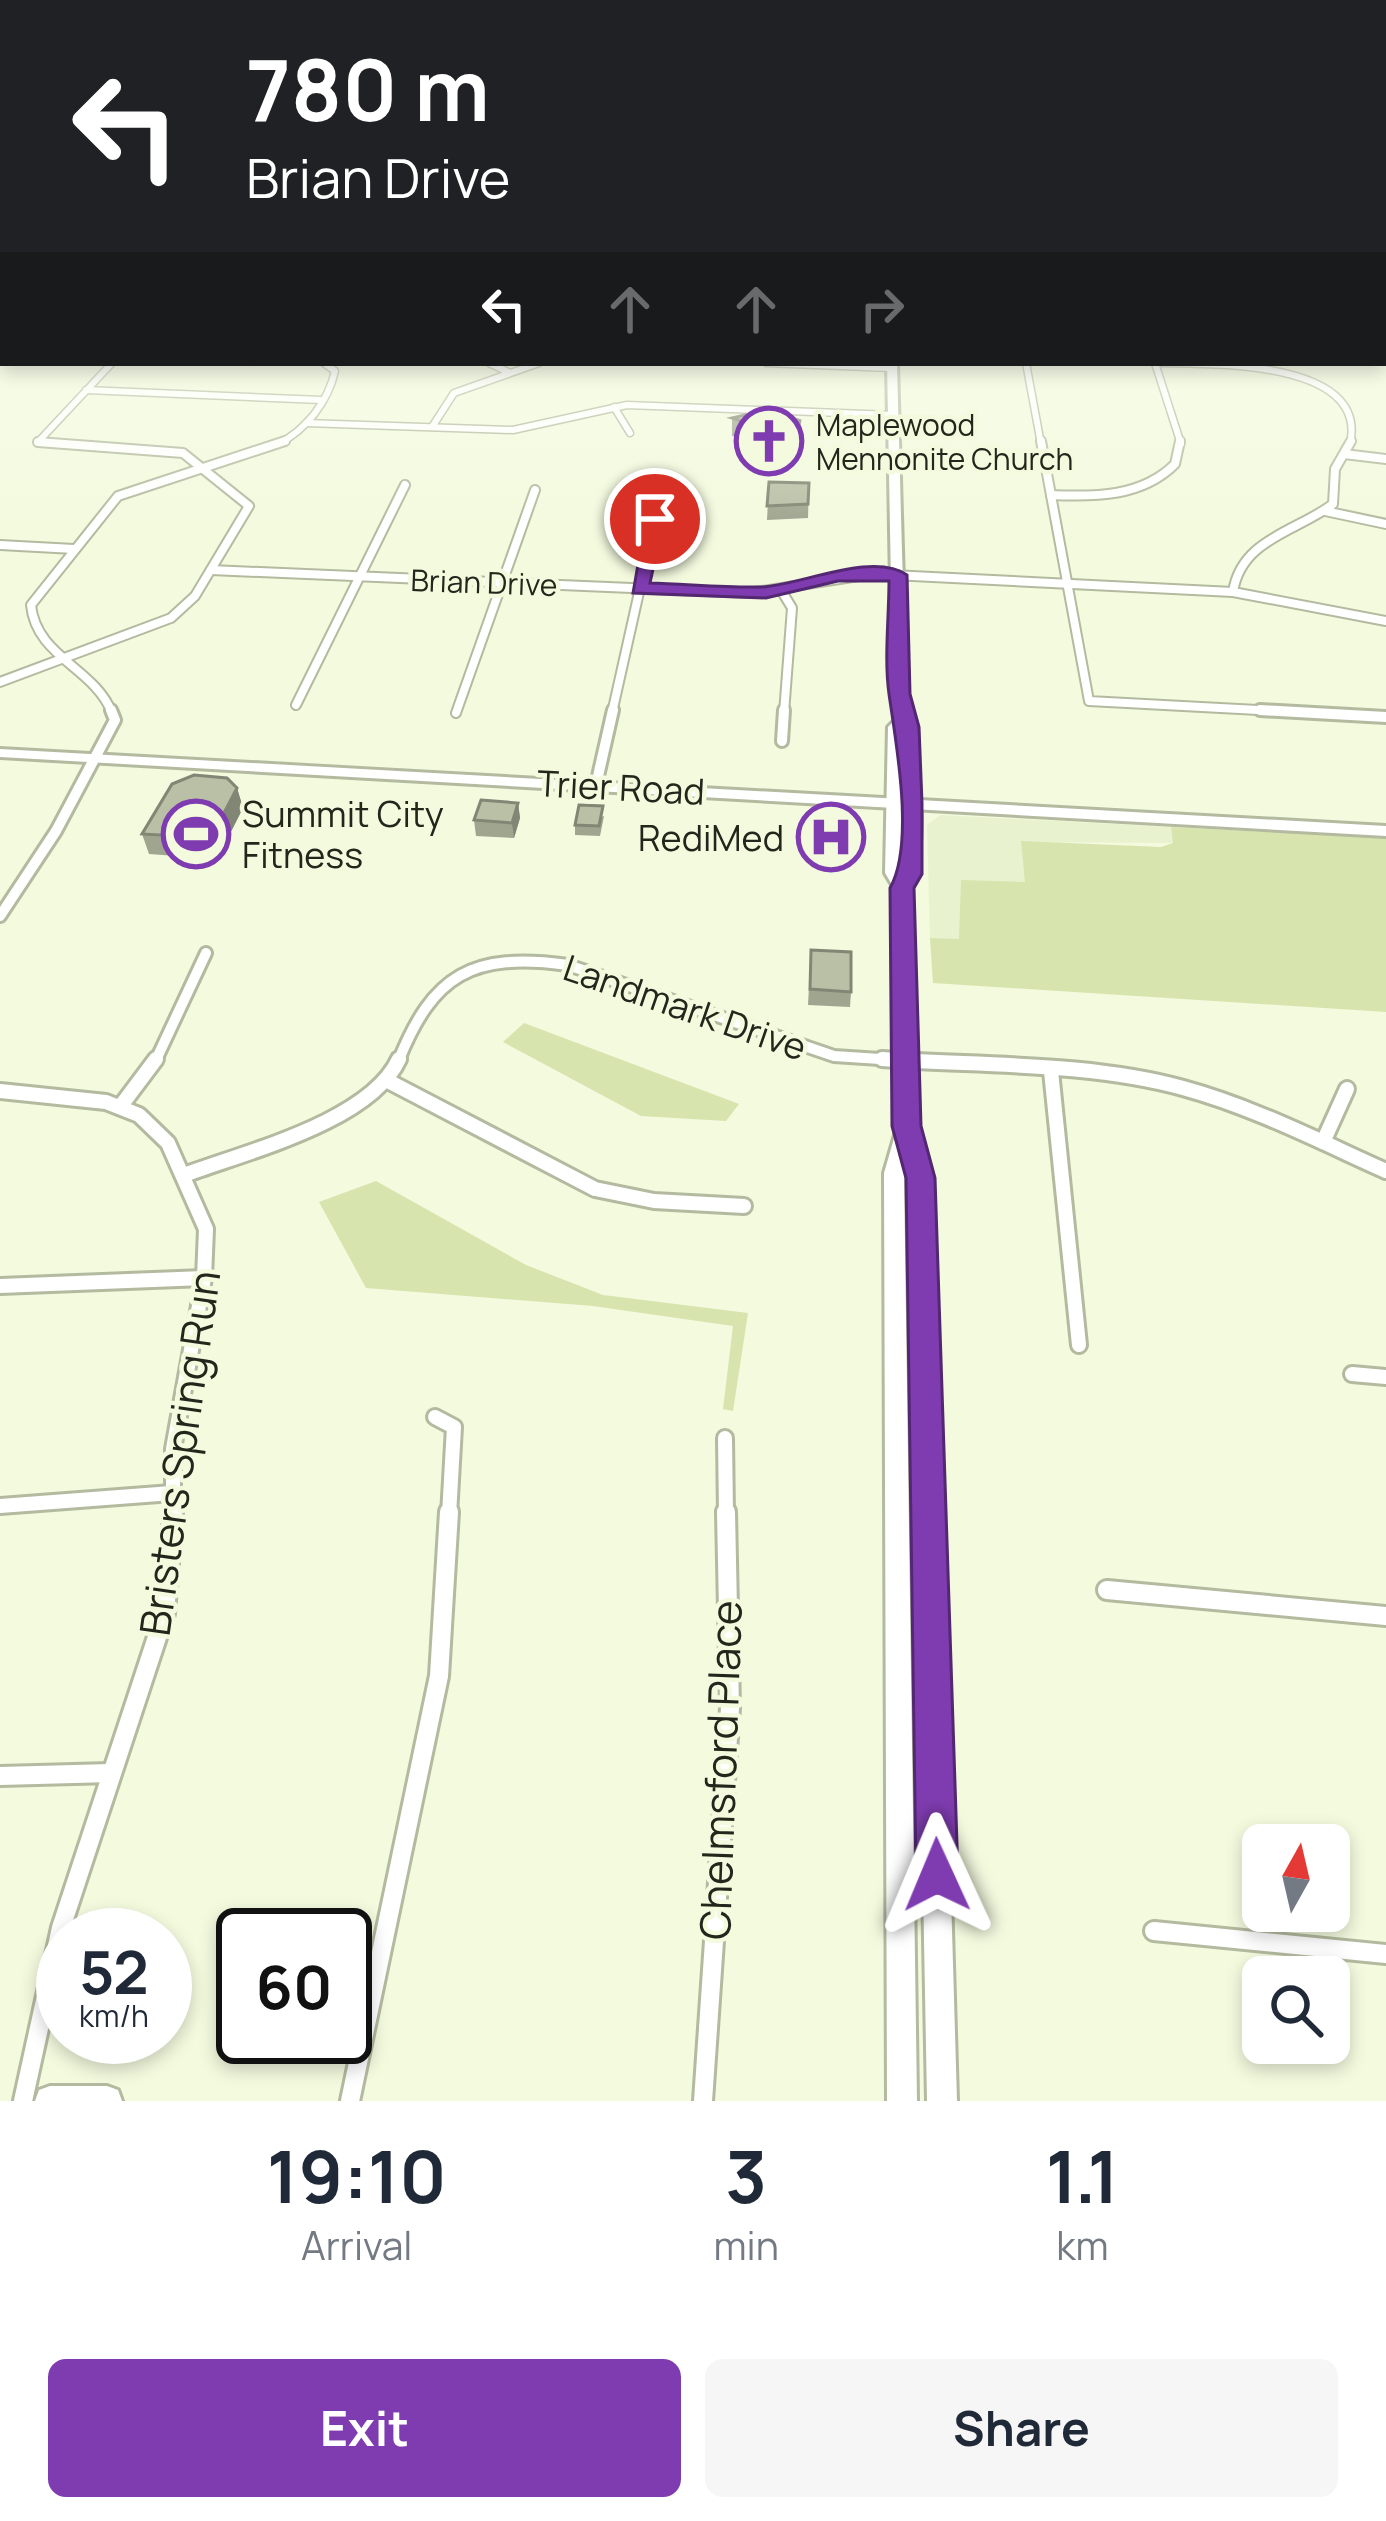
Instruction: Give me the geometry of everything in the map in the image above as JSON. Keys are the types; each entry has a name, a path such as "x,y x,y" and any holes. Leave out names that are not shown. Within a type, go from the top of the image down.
{"main road":[{"path":"891,366 903,720 909,727 902,802 910,874 902,888 906,1126 920,1178 942,2101"},
{"name":"Trier Road","path":"0,753 1386,832"},
{"path":"902,2101 894,1173 906,1126"},
{"path":"50,2101 106,2101"}],"street":[{"path":"0,682 171,618 189,604 249,506 203,467 170,449 38,442 109,366"},
{"path":"0,916 113,726 114,711 35,628 30,612 118,496 282,443 306,423 335,376 327,366"},
{"path":"495,366 508,372"},
{"path":"432,427 454,393 529,366"},
{"path":"1027,366 1089,701 1386,717"},
{"path":"1051,495 1130,489 1161,477 1179,461 1182,448 1159,366"},
{"path":"1192,366 1294,375 1340,402 1352,426 1333,474 1336,497 1325,512 1244,555 1232,570 1232,592"},
{"path":"86,391 321,400"},
{"path":"306,423 533,428 614,407 892,415"},
{"path":"614,407 629,433"},
{"path":"1344,454 1386,459"},
{"path":"296,706 405,485"},
{"path":"456,713 535,490"},
{"path":"596,785 661,494"},
{"path":"1325,512 1386,524"},
{"path":"0,545 74,549"},
{"name":"Brian Drive","path":"211,570 640,589 781,590 838,575 898,575 1232,592 1386,621"},
{"path":"781,590 792,608 782,741"},
{"path":"0,1091 119,1107 151,1070 206,953"},
{"name":"Landmark Drive","path":"388,1081 419,1010 439,988 483,967 533,961 568,964 809,1051 1180,1087 1386,1171"},
{"path":"1051,1071 1079,1345"},
{"path":"184,1175 330,1117 388,1081 595,1190 643,1200 744,1206"},
{"path":"1323,1142 1348,1089"},
{"name":"Bristers Spring Run","path":"23,2101 61,1928 165,1612 173,1448 204,1278 206,1229 184,1175 153,1125 119,1107"},
{"path":"0,1286 204,1278"},
{"path":"1352,1374 1386,1377"},
{"path":"350,2101 441,1658 454,1427 435,1417"},
{"name":"Chelmsford Place","path":"703,2101 730,1708 725,1438"},
{"path":"0,1506 172,1492"},
{"path":"1107,1590 1386,1616"},
{"path":"0,1776 111,1773"},
{"path":"1154,1931 1386,1954"}],"shaded area":[{"path":"940,815 1171,827 1174,843 1021,842 1026,882 959,940 930,938 927,825"},
{"path":"1171,827 1386,838 1386,1012 933,983 930,938 959,939 961,880 1025,882 1021,841 1161,847 1173,843"},
{"path":"524,1023 739,1104 726,1121 641,1116 503,1042"},
{"path":"376,1181 526,1265 603,1295 748,1313 733,1411 723,1409 733,1326 593,1306 366,1288 319,1202"}],"building":[{"path":"768,410 801,421 773,426 771,442 742,440 745,422 732,418"},
{"path":"769,482 809,483 808,504 767,506"},
{"path":"194,775 227,778 237,788 211,838 142,834 172,784"},
{"path":"481,800 518,803 512,823 474,820"},
{"path":"579,805 603,806 599,826 575,825"},
{"path":"813,809 852,812 850,833 813,831"},
{"path":"811,950 851,952 851,992 810,989"}],"place":[{"name":"Maplewood Mennonite Church","path":"769,441"},
{"name":"Summit City Fitness","path":"196,834"},
{"name":"RediMed","path":"831,837"}],"route":[{"path":"655,519 640,589 749,593 838,575 898,575 899,694 903,720 909,727 911,803 910,874 902,888 906,1126 920,1178 937,1875"}]}
